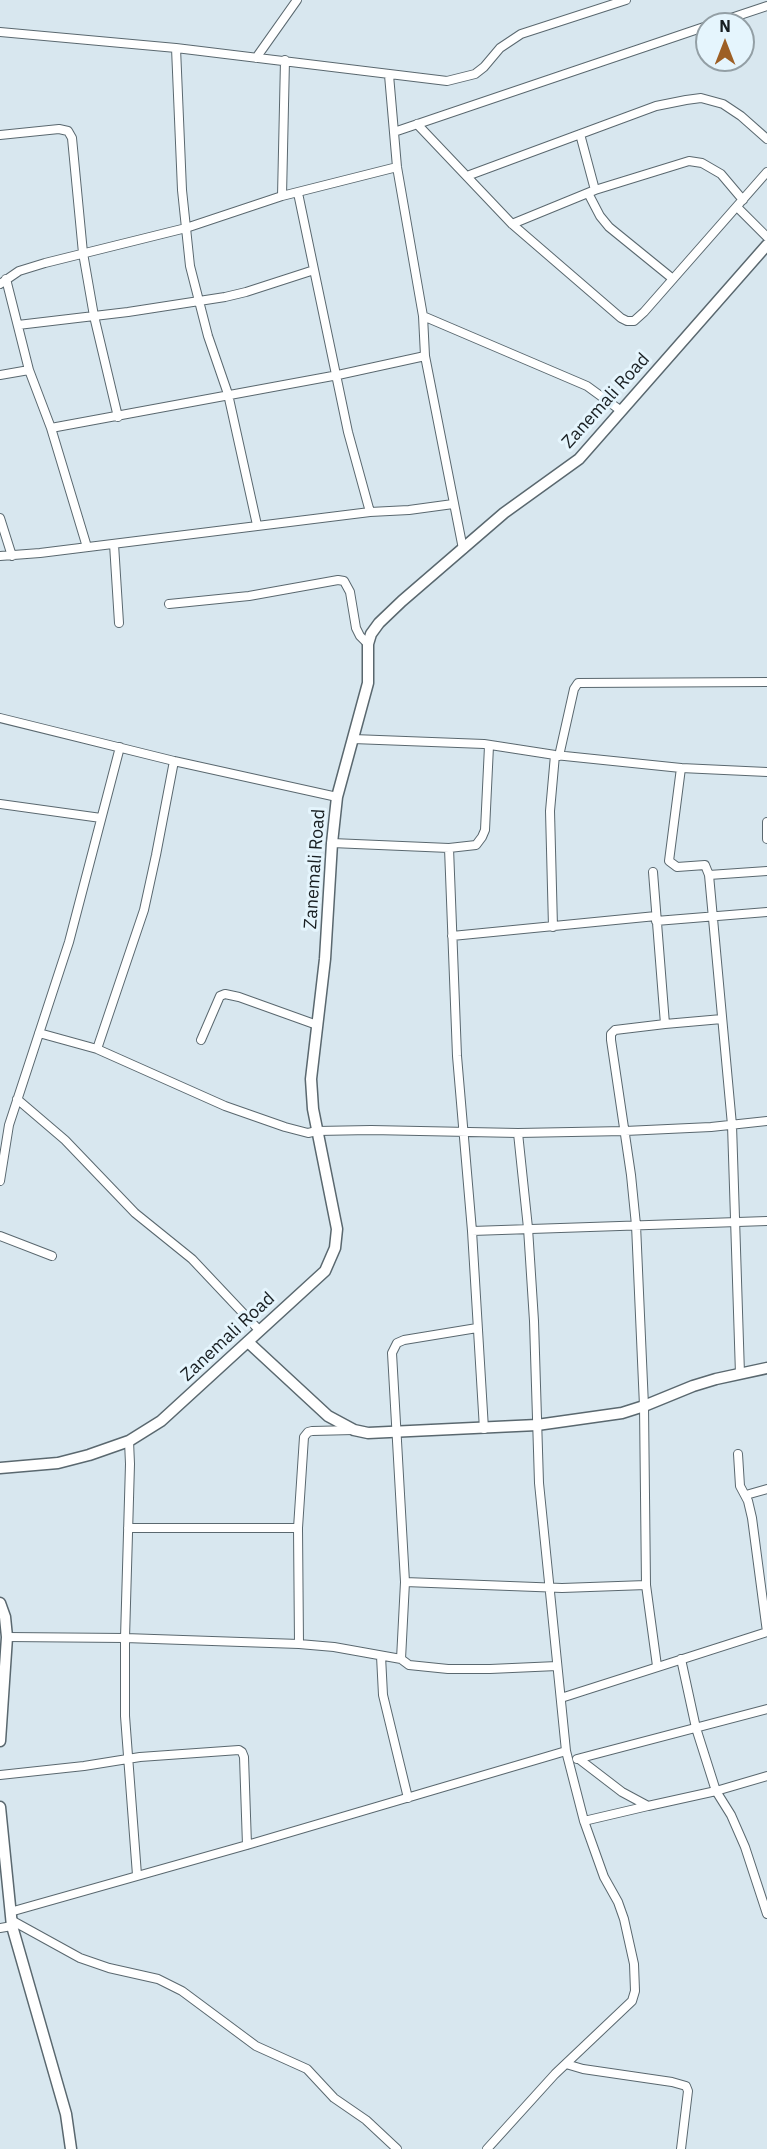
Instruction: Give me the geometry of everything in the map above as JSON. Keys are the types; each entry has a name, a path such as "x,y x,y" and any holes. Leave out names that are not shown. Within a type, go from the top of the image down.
{"street":[{"path":"256,58 297,0"},
{"path":"0,32 285,60 433,81 460,79 475,74 500,48 521,34 627,0"},
{"path":"749,12 767,6"},
{"path":"394,132 695,30"},
{"path":"176,48 182,190 190,266 198,302 228,394 257,525"},
{"path":"282,196 285,60"},
{"path":"388,75 397,167 423,316 425,356 463,549"},
{"path":"467,176 656,106 686,99 701,98 723,104 741,116 767,139"},
{"path":"417,124 512,224 627,321 639,318 767,172"},
{"path":"0,135 59,129 68,131 70,134 83,254 94,316 118,417"},
{"path":"580,134 591,191 609,228 673,279"},
{"path":"512,224 591,191 689,161 702,163 721,174 767,237"},
{"path":"87,547 51,428 29,370 18,326 3,282 19,271 186,228 282,196 397,167"},
{"path":"298,193 352,446 370,512"},
{"name":"Zanemali Road","path":"0,1468 58,1463 129,1441 161,1421 324,1271 335,1248 338,1229 317,1131 311,1079 324,959 337,797 368,683 368,644 371,634 379,622 504,513 579,459 767,245"},
{"path":"18,326 198,302 246,292 314,270"},
{"path":"423,316 587,386 620,410"},
{"path":"51,428 338,375 425,356"},
{"path":"0,375 29,370"},
{"path":"0,556 453,504"},
{"path":"0,518 12,556"},
{"path":"114,544 119,623"},
{"path":"168,604 249,596 338,580 344,581 350,592 356,628 368,644"},
{"path":"553,927 550,811 557,755 574,689 578,683 767,682"},
{"path":"0,718 174,761 337,797"},
{"path":"353,739 489,746 681,768 767,772"},
{"path":"332,843 449,848 476,845 485,830 489,746"},
{"path":"0,1180 9,1125 66,951 120,747"},
{"path":"97,1049 144,910 174,761"},
{"path":"681,768 669,861 677,867 705,865 709,875 732,1125 740,1374"},
{"path":"0,804 101,818"},
{"path":"767,822 767,839"},
{"path":"449,848 457,1056 472,1231 484,1429"},
{"path":"653,872 665,1024"},
{"path":"709,875 767,872"},
{"path":"452,936 656,918 767,912"},
{"path":"201,1040 220,996 225,994 317,1025"},
{"path":"657,1666 646,1585 644,1406 636,1224 611,1034 615,1030 722,1019"},
{"path":"39,1033 97,1049 225,1106 308,1133 317,1131 518,1133 625,1131 767,1121"},
{"path":"17,1099 65,1140 135,1213 192,1258 259,1330"},
{"path":"487,2149 566,2064 632,2001 635,1991 634,1964 624,1919 618,1902 604,1877 584,1821 566,1751 539,1483 534,1321 528,1228 518,1133"},
{"path":"472,1231 767,1221"},
{"path":"0,1236 52,1256"},
{"path":"401,1659 405,1582 392,1353 394,1346 404,1340 477,1328"},
{"path":"248,1342 328,1416 354,1430"},
{"path":"299,1644 298,1528 306,1434 312,1431 354,1430 368,1433 484,1429 537,1425 622,1413 693,1386 767,1368"},
{"path":"129,1441 124,1638 128,1759 137,1875"},
{"path":"561,1698 767,1632 752,1518 746,1494 740,1486 738,1455"},
{"path":"746,1494 767,1489"},
{"path":"128,1528 298,1528"},
{"path":"405,1582 549,1587 646,1585"},
{"path":"0,1603 5,1617 7,1637 0,1741"},
{"path":"7,1637 124,1638 299,1644 334,1647 401,1659 409,1665 448,1669 490,1670 557,1666"},
{"path":"381,1656 386,1713 408,1798"},
{"path":"681,1659 696,1728 716,1791 736,1826 765,1897 767,1914"},
{"path":"568,1762 767,1709"},
{"path":"0,1775 128,1759 234,1750 242,1752 247,1845"},
{"path":"0,1928 11,1919 137,1875 566,1751"},
{"path":"579,1759 622,1792 648,1806"},
{"path":"584,1821 716,1791 767,1776"},
{"path":"0,1807 11,1919 66,2114 71,2149"},
{"path":"11,1919 54,1946 80,1958 109,1968 158,1979 182,1991 256,2046 307,2069 334,2098 366,2120 397,2149"},
{"path":"566,2064 686,2086 688,2091 681,2149"}]}
